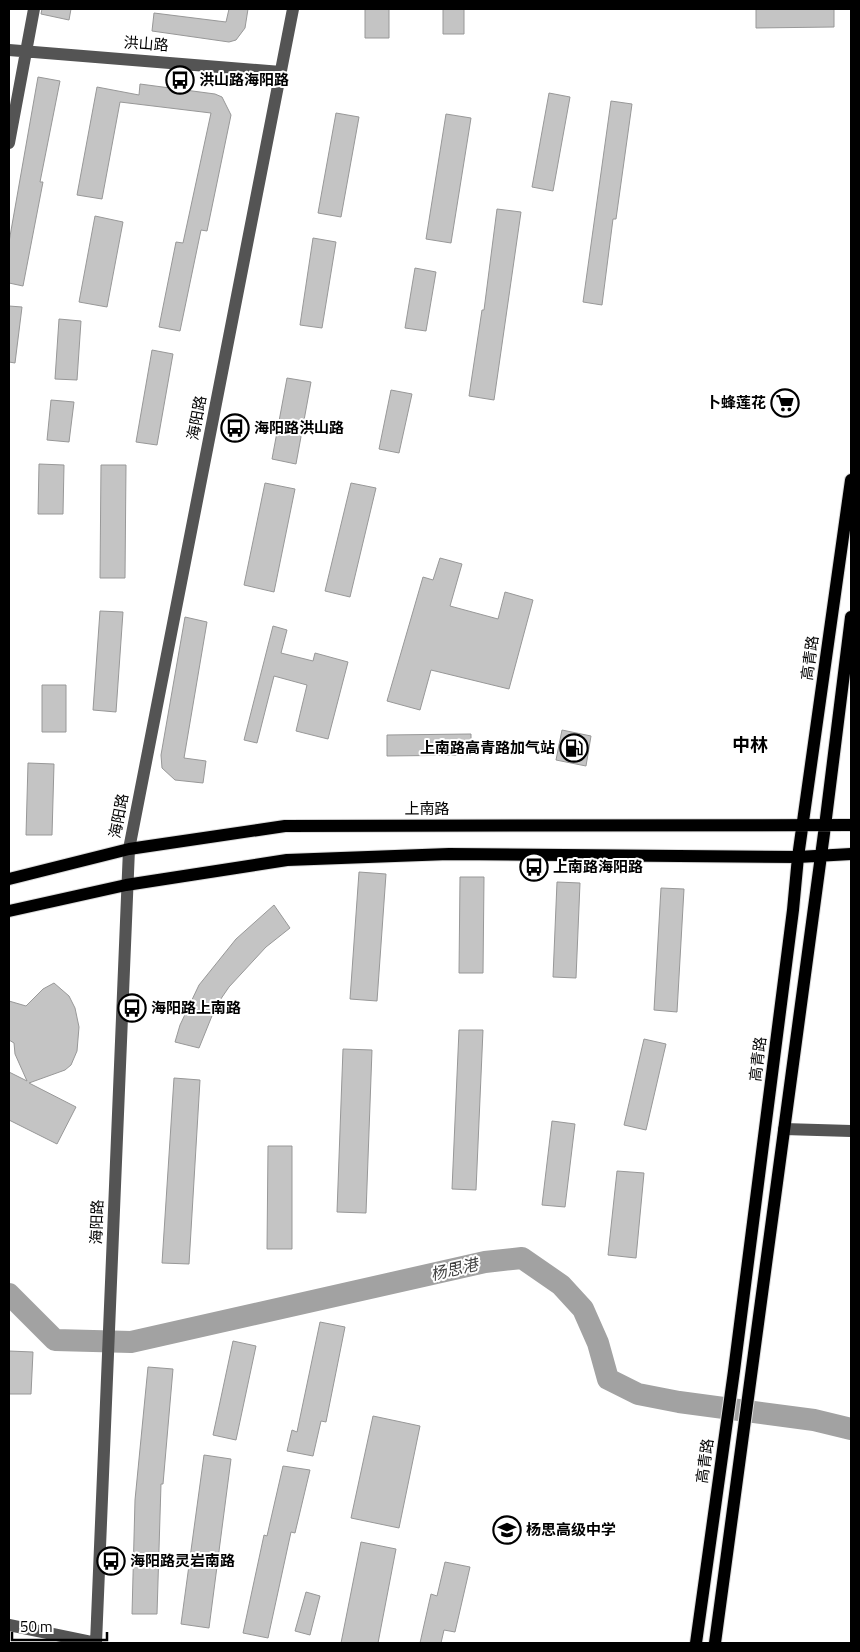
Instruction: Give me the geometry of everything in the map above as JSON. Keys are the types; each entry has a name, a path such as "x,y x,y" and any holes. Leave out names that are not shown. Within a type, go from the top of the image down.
{"main road":[{"name":"高青路","path":"696,1643 734,1371 793,910 798,857 851,480"},
{"path":"715,1643 825,826 851,617"},
{"name":"上南路","path":"9,879 129,849 285,826 851,825"},
{"path":"9,911 126,885 287,860 449,854 798,857 851,854"}],"street":[{"path":"9,143 34,9"},
{"name":"海阳路","path":"96,1643 126,885 129,849 293,9"},
{"name":"洪山路","path":"9,50 281,72"},
{"path":"784,1129 851,1131"},
{"path":"9,1625 96,1643"}],"building":[{"path":"42,9 71,9 69,20 41,14"},
{"path":"229,9 248,9 245,28 236,40 229,42 152,31 154,13 226,22"},
{"path":"365,9 389,9 389,38 365,38"},
{"path":"443,9 464,9 464,34 443,34"},
{"path":"756,9 834,9 834,27 756,28"},
{"path":"38,77 60,81 40,182 43,182 23,286 9,283 9,242"},
{"path":"140,84 215,94 222,97 231,115 207,231 201,230 180,331 159,327 176,242 183,243 211,113 120,102 102,199 77,195 97,87 139,95"},
{"path":"549,93 570,97 553,191 532,187"},
{"path":"611,101 632,104 616,219 613,219 602,305 583,302"},
{"path":"336,113 359,117 341,217 318,213"},
{"path":"446,114 471,118 451,243 426,239"},
{"path":"497,209 521,212 494,400 469,396 482,310 484,310"},
{"path":"95,216 123,222 107,307 79,302"},
{"path":"313,238 336,242 322,328 300,325"},
{"path":"415,268 436,272 426,331 405,328"},
{"path":"9,306 22,307 15,363 9,362"},
{"path":"59,319 81,321 77,380 55,379"},
{"path":"152,350 173,354 157,445 136,442"},
{"path":"287,378 311,382 296,464 272,459"},
{"path":"391,390 412,394 399,453 379,449"},
{"path":"51,400 74,402 69,442 47,440"},
{"path":"39,464 64,465 63,514 38,514"},
{"path":"101,465 126,465 125,578 100,578"},
{"path":"265,483 295,489 274,592 244,585"},
{"path":"351,483 376,488 350,597 325,591"},
{"path":"440,558 462,564 450,606 498,619 505,592 533,600 509,689 431,670 420,710 387,701 423,577 433,580"},
{"path":"100,611 123,612 116,712 93,710"},
{"path":"185,617 207,622 184,758 206,761 203,783 175,780 162,768 161,755"},
{"path":"273,626 287,630 281,653 313,661 315,653 348,662 328,739 296,731 307,685 274,676 257,743 244,740"},
{"path":"42,685 66,685 66,732 42,732"},
{"name":"上南路高青路加气站","path":"562,730 591,736 586,766 556,760"},
{"path":"471,734 471,755 387,756 387,735"},
{"path":"28,763 54,764 52,835 26,835"},
{"path":"359,872 386,874 377,1001 350,999"},
{"path":"460,877 484,877 483,973 459,973"},
{"path":"557,882 580,883 576,978 553,977"},
{"path":"661,888 684,889 677,1012 654,1010"},
{"path":"274,905 290,928 266,947 229,987 216,1006 199,1048 175,1042 180,1025 199,985 236,939"},
{"path":"54,983 69,996 75,1008 79,1027 77,1051 71,1065 65,1070 29,1083 76,1107 57,1144 9,1120 9,1072 27,1081 15,1054 14,1043 9,1040 9,1001 26,1006 43,989"},
{"path":"459,1030 483,1030 476,1190 452,1189"},
{"path":"644,1039 666,1044 646,1130 624,1125"},
{"path":"343,1049 372,1050 366,1213 337,1212"},
{"path":"174,1078 200,1080 189,1264 162,1263"},
{"path":"552,1121 575,1124 565,1207 542,1205"},
{"path":"268,1146 292,1146 292,1249 267,1249"},
{"path":"617,1171 644,1173 636,1258 608,1255"},
{"path":"320,1322 345,1327 326,1422 321,1421 313,1456 287,1451 292,1430 297,1432"},
{"path":"233,1341 256,1346 236,1440 213,1435"},
{"path":"9,1351 33,1352 31,1394 9,1394"},
{"path":"148,1367 173,1369 163,1484 161,1484 157,1614 132,1614 135,1500"},
{"path":"373,1416 420,1426 399,1528 351,1518"},
{"path":"204,1455 231,1459 209,1628 181,1624"},
{"path":"283,1466 310,1470 295,1533 291,1532 268,1638 243,1633 264,1535 267,1536"},
{"path":"361,1542 396,1549 378,1643 341,1643"},
{"path":"445,1562 470,1567 455,1632 444,1630 441,1643 420,1643 431,1594 437,1596"},
{"path":"306,1592 320,1596 310,1635 295,1631"}],"waterway":[{"name":"杨思港","path":"9,1294 55,1340 131,1342 485,1262 522,1258 561,1285 583,1309 598,1343 608,1379 638,1394 679,1402 814,1420 851,1429"}],"place":[{"name":"洪山路海阳路","path":"180,80"},
{"name":"卜蜂莲花","path":"785,403"},
{"name":"海阳路洪山路","path":"235,428"},
{"name":"上南路高青路加气站","path":"574,748"},
{"name":"上南路海阳路","path":"534,867"},
{"name":"海阳路上南路","path":"132,1008"},
{"name":"杨思高级中学","path":"507,1530"},
{"name":"海阳路灵岩南路","path":"111,1561"}],"district":[{"name":"中林","path":"750,745"}]}
